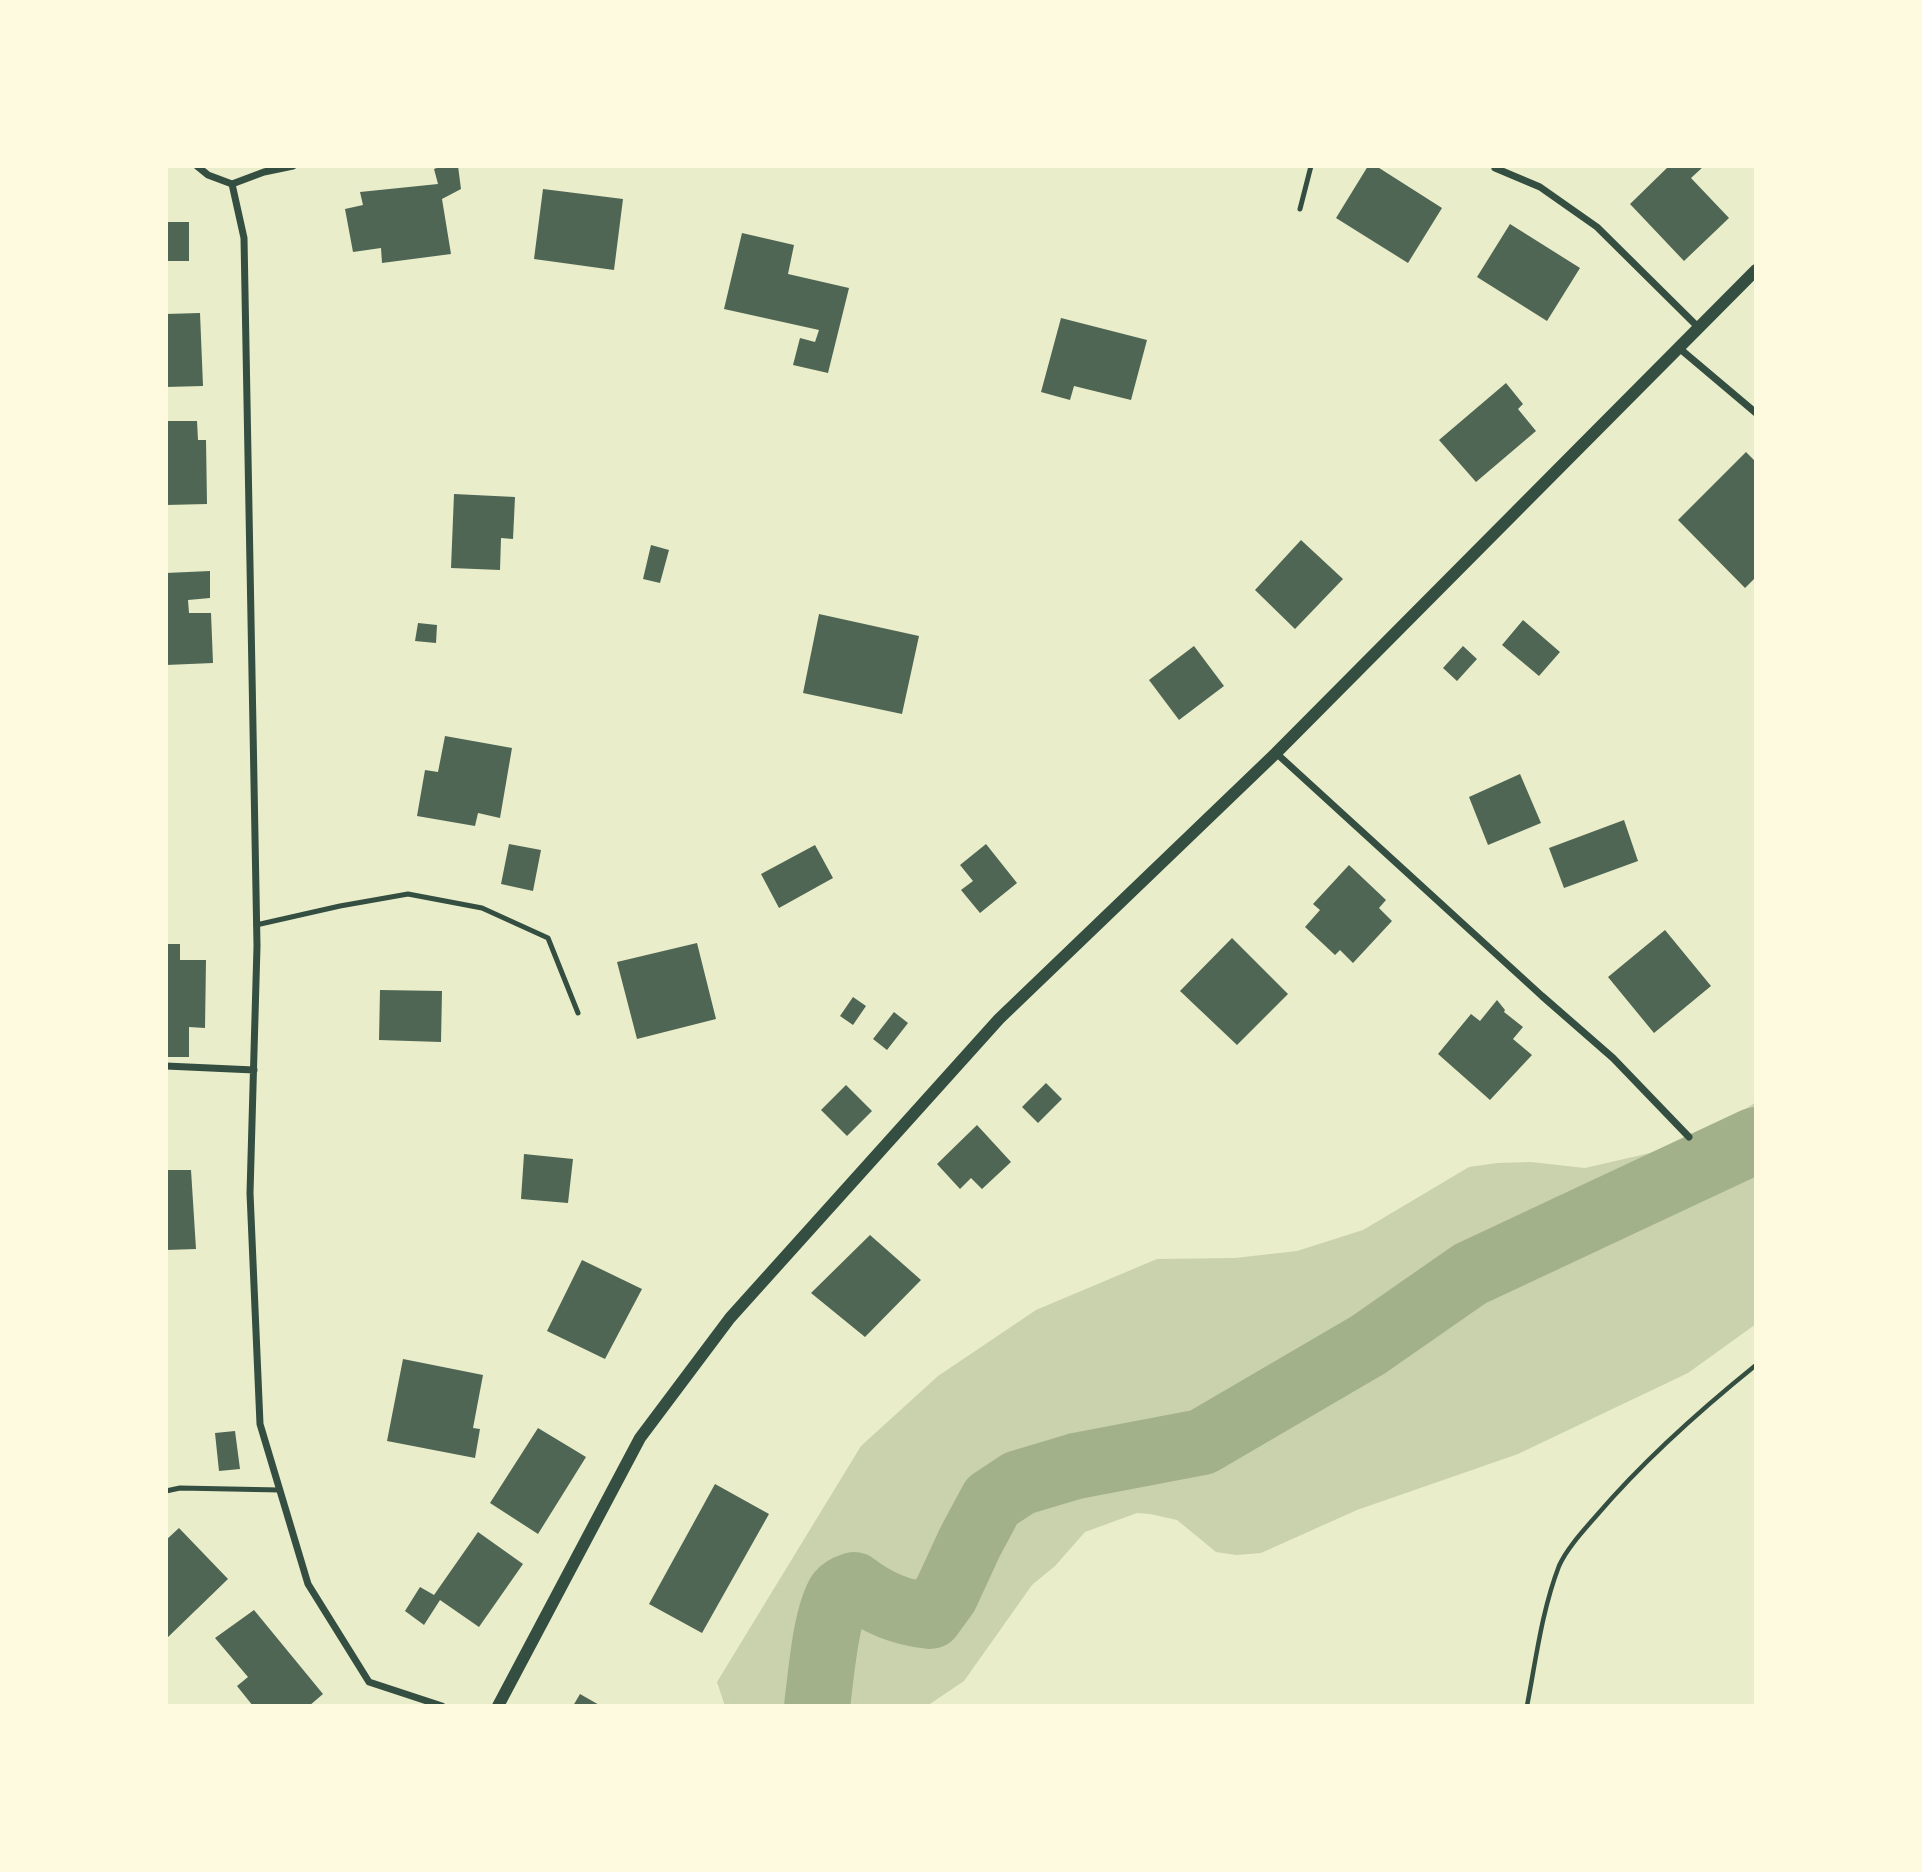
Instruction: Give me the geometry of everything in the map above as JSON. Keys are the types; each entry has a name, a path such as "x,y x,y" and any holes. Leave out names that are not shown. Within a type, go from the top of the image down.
{"street":[{"path":"197,166 208,175 232,184 264,172 293,166"},
{"path":"1495,168 1540,187 1597,226 1698,327"},
{"path":"232,184 244,238 256,907 250,1193 260,1424 308,1584 369,1682 442,1706"},
{"path":"498,1706 640,1438 730,1318 999,1019 1276,753 1756,270"},
{"path":"1678,347 1756,413"},
{"path":"1276,753 1542,996 1614,1058 1689,1137"},
{"path":"166,1066 254,1070"}],"lane":[{"path":"1300,209 1311,166"},
{"path":"256,925 408,894 482,908 548,938 578,1013"},
{"path":"166,1492 180,1488 280,1490"}],"path":[{"path":"1527,1706 1543,1620 1560,1563 1584,1530 1630,1477 1705,1405 1756,1366"}],"green space":[{"path":"1756,1102 1756,1324 1688,1373 1518,1454 1357,1510 1261,1553 1236,1555 1216,1552 1177,1520 1150,1514 1137,1513 1085,1532 1055,1566 1032,1585 964,1681 927,1706 725,1706 717,1682 861,1446 938,1376 1036,1310 1157,1259 1235,1258 1297,1251 1363,1230 1469,1167 1531,1162 1585,1168 1650,1153 1716,1129"}],"building":[{"path":"458,166 461,189 442,199 451,254 382,263 381,248 353,252 345,209 363,205 360,192 438,184 434,169"},
{"path":"1368,166 1376,166 1442,208 1408,263 1336,218"},
{"path":"1669,166 1704,166 1691,178 1729,218 1684,261 1630,204"},
{"path":"543,189 623,199 614,270 534,259"},
{"path":"166,222 189,222 189,261 166,261"},
{"path":"1510,224 1580,268 1547,321 1477,277"},
{"path":"742,233 794,245 788,274 849,288 828,373 793,365 800,338 815,342 819,330 724,309"},
{"path":"200,313 203,386 166,387 166,314"},
{"path":"1061,318 1147,340 1131,400 1074,386 1070,400 1041,392"},
{"path":"1506,383 1523,404 1518,409 1536,431 1476,482 1439,440"},
{"path":"166,421 197,421 198,440 206,440 207,504 166,505"},
{"path":"1746,452 1756,462 1756,577 1745,588 1678,520"},
{"path":"454,494 515,497 513,539 501,538 500,570 451,568"},
{"path":"1301,540 1343,579 1295,629 1255,590"},
{"path":"651,545 669,550 660,583 643,579"},
{"path":"210,571 210,598 188,600 189,613 211,613 213,663 166,665 166,573"},
{"path":"819,614 919,636 902,714 803,693"},
{"path":"1523,620 1560,652 1539,676 1502,645"},
{"path":"418,623 437,625 436,643 415,641"},
{"path":"1194,646 1224,686 1179,720 1149,680"},
{"path":"1463,646 1477,659 1457,681 1443,668"},
{"path":"445,736 512,748 500,818 478,813 475,826 417,816 425,770 438,772"},
{"path":"1520,774 1541,823 1488,845 1469,797"},
{"path":"1624,820 1638,861 1564,888 1549,848"},
{"path":"509,844 541,850 533,891 501,884"},
{"path":"986,844 1017,883 980,913 961,890 973,881 960,865"},
{"path":"815,845 833,878 779,908 761,874"},
{"path":"1349,865 1386,900 1379,908 1392,921 1353,963 1340,950 1335,955 1305,927 1320,910 1313,904"},
{"path":"1665,930 1711,986 1654,1033 1608,977"},
{"path":"1232,938 1288,994 1237,1045 1180,991"},
{"path":"697,943 716,1019 637,1039 617,962"},
{"path":"166,944 180,944 180,960 206,960 205,1028 189,1027 189,1057 166,1057"},
{"path":"380,990 442,991 441,1042 379,1040"},
{"path":"853,997 866,1006 853,1025 840,1016"},
{"path":"1497,1000 1504,1012 1523,1027 1513,1039 1532,1055 1490,1100 1438,1054 1471,1014 1480,1021"},
{"path":"894,1012 908,1023 887,1050 873,1039"},
{"path":"1046,1083 1062,1099 1038,1123 1022,1107"},
{"path":"846,1085 872,1111 847,1136 821,1110"},
{"path":"977,1125 1011,1162 982,1189 971,1178 960,1189 937,1164"},
{"path":"524,1154 573,1159 568,1203 521,1199"},
{"path":"166,1170 191,1170 196,1249 166,1250"},
{"path":"870,1235 921,1280 865,1337 811,1293"},
{"path":"582,1260 642,1289 605,1359 547,1331"},
{"path":"403,1359 483,1375 473,1428 480,1429 475,1458 387,1441"},
{"path":"538,1428 586,1457 538,1534 490,1503"},
{"path":"235,1431 240,1469 219,1471 215,1433"},
{"path":"715,1484 769,1514 702,1633 649,1604"},
{"path":"179,1528 228,1579 166,1639 166,1540"},
{"path":"478,1532 523,1564 479,1627 440,1600 424,1625 405,1611 420,1587 434,1595"},
{"path":"254,1610 323,1694 309,1706 253,1706 237,1686 248,1677 215,1638"},
{"path":"580,1694 601,1706 573,1706"}],"waterway":[{"path":"817,1706 827,1631 841,1592 854,1585 890,1606 930,1616 946,1594 992,1501 1019,1483 1076,1466 1202,1442 1368,1345 1470,1274 1756,1140"}]}
